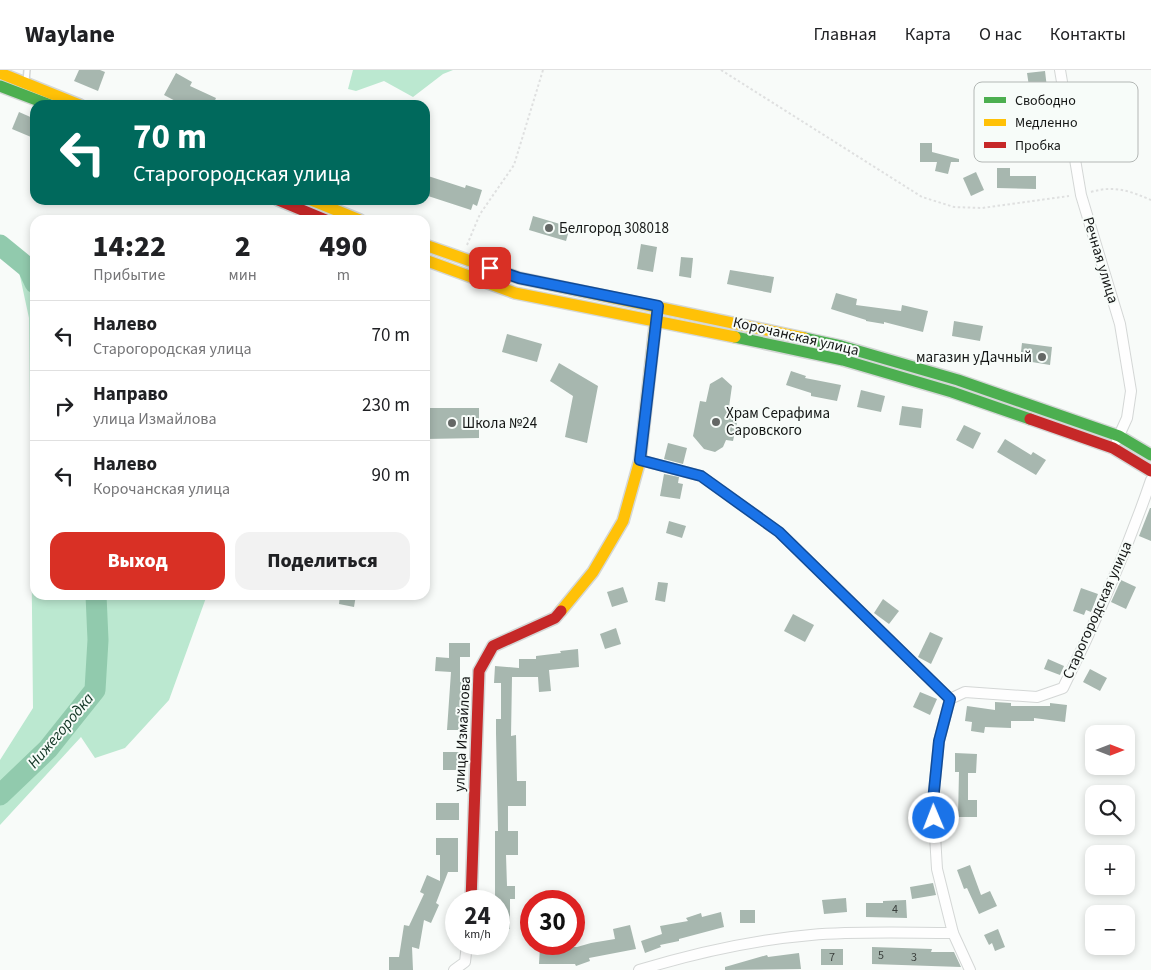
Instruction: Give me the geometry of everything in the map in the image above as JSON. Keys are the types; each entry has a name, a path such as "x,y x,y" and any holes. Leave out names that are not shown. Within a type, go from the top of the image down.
{"main road":[{"path":"0,74 68,100"},
{"path":"0,86 37,100"},
{"path":"290,205 314,215"},
{"path":"323,205 348,215"},
{"name":"Корочанская улица","path":"430,247 519,278 841,346 958,380 1119,436 1151,455"},
{"name":"Корочанская улица","path":"430,262 515,293 656,320 843,360 952,392 1114,448 1151,471"},
{"name":"улица Измайлова","path":"471,890 479,671 494,646 555,618 593,572 623,521 640,460 658,306"}],"street":[{"name":"Речная улица","path":"1075,162 1081,195 1120,324 1131,391 1126,418 1114,448"},
{"path":"640,460 701,476 779,532 950,699 939,741 933,801 937,869 953,933 970,970"},
{"name":"Старогородская улица","path":"950,699 965,692 1037,697 1062,688 1082,648 1151,480"},
{"path":"638,970 678,958 749,942 812,935 953,933"},
{"path":"454,970 468,966"}],"lane":[{"path":"26,83 27,70"}],"path":[{"path":"465,250 480,214 514,165 543,70"},
{"path":"721,70 922,197 954,207 982,208 1081,195 1104,188 1129,191 1151,200"}],"green space":[{"path":"353,70 453,70 443,74 413,97 384,81 356,91 348,89"},
{"path":"15,253 30,266 30,416 29,318"},
{"path":"32,600 93,600 95,645 92,689 45,748 0,791 0,760 33,708"},
{"path":"99,600 205,600 169,700 125,748 95,758 81,737 0,825 0,799 49,751 97,691 101,640"}],"building":[{"path":"79,70 100,70 105,72 98,91 74,81"},
{"path":"1045,71 1046,82 1028,82 1027,73"},
{"path":"176,73 192,82 190,86 216,98 215,100 174,100 164,95"},
{"path":"19,112 30,117 30,137 12,129"},
{"path":"920,143 932,143 932,152 959,159 959,162 951,162 948,174 935,171 937,162 920,162"},
{"path":"997,168 1010,168 1010,176 1036,176 1036,189 997,188"},
{"path":"976,172 984,190 971,196 963,178"},
{"path":"430,177 465,188 466,185 482,190 477,206 473,204 471,210 430,197"},
{"name":"Белгород 308018","path":"533,216 570,227 566,241 529,230"},
{"path":"641,244 657,247 653,272 637,269"},
{"path":"681,257 693,258 691,278 679,276"},
{"path":"730,270 774,277 771,293 727,284"},
{"path":"836,293 857,299 856,305 901,311 902,305 928,311 923,332 884,322 884,324 866,321 831,309"},
{"path":"954,321 983,326 980,341 952,336"},
{"path":"507,334 542,344 537,362 502,352"},
{"path":"1022,343 1052,347 1050,365 1020,360"},
{"path":"559,363 598,386 587,443 565,437 573,396 550,381"},
{"path":"791,371 806,376 805,378 841,385 837,401 811,396 811,393 786,385"},
{"name":"Храм Серафима Саровского","path":"722,377 732,386 729,407 740,409 733,441 726,440 723,447 715,452 704,449 693,436 700,401 706,402 710,384"},
{"path":"861,390 885,396 881,412 857,407"},
{"path":"902,406 923,409 921,428 899,425"},
{"name":"Школа №24","path":"430,408 479,408 479,438 430,439"},
{"path":"964,425 981,433 973,449 956,440"},
{"path":"1005,439 1031,455 1033,452 1046,460 1036,475 997,452"},
{"path":"668,443 687,448 683,464 664,459"},
{"path":"664,474 679,477 678,483 683,484 680,499 660,496"},
{"path":"1151,508 1151,541 1139,536"},
{"path":"669,521 686,526 682,538 666,533"},
{"path":"1121,580 1136,587 1126,609 1111,602"},
{"path":"658,582 668,583 665,602 655,600"},
{"path":"623,587 628,602 612,607 607,592"},
{"path":"1081,588 1098,594 1091,612 1086,610 1084,615 1073,611"},
{"path":"883,599 899,611 889,624 874,613"},
{"path":"339,600 355,600 354,607 339,604"},
{"path":"793,614 814,625 805,642 784,631"},
{"path":"616,628 621,644 605,649 600,634"},
{"path":"930,632 943,638 931,664 918,657"},
{"path":"449,643 470,643 470,657 460,657 460,682 467,682 465,730 447,730 451,672 435,671 436,657 449,658"},
{"path":"578,649 579,667 549,670 551,691 539,692 538,677 512,677 511,736 516,735 517,781 526,781 526,806 508,806 508,831 518,831 518,855 506,855 507,886 515,886 515,899 510,899 510,890 495,890 495,831 498,831 496,719 501,719 501,683 494,683 495,666 519,668 519,659 536,659 536,656 561,653 560,651"},
{"path":"1048,659 1064,666 1060,675 1044,669"},
{"path":"1090,669 1107,678 1100,691 1083,682"},
{"path":"920,692 937,699 930,715 913,707"},
{"path":"995,702 1011,703 1011,706 1050,706 1050,703 1067,705 1065,722 1034,718 1034,721 1011,721 1011,728 985,727 984,733 971,731 972,722 965,721 967,706 995,710"},
{"path":"443,752 463,752 463,770 443,770"},
{"path":"955,753 977,754 976,773 968,773 968,800 977,800 977,817 958,817 959,772 955,772"},
{"path":"436,803 459,803 459,820 436,820"},
{"path":"436,838 458,838 458,872 448,872 436,903 439,905 431,923 424,920 419,949 412,947 413,970 389,970 389,957 399,957 404,925 409,926 424,894 420,892 427,875 440,881 440,855 436,855"},
{"path":"970,865 981,895 990,891 997,906 979,914 967,888 964,889 957,870"},
{"path":"933,883 936,895 912,899 910,887"},
{"path":"846,898 847,912 824,914 822,900"},
{"path":"906,900 907,918 866,917 866,903"},
{"path":"740,910 755,910 755,923 740,923"},
{"path":"721,912 724,927 660,945 661,947 645,953 641,941 662,934 660,926 688,921 686,918 701,913 702,917"},
{"path":"630,925 636,949 589,958 590,961 576,966 575,964 539,964 540,955 585,955 585,945 615,939 613,929"},
{"path":"998,929 1005,947 995,951 992,943 989,945 984,935"},
{"path":"872,947 932,949 931,952 954,952 961,967 872,964"},
{"path":"821,949 843,949 843,965 821,965"},
{"path":"799,953 801,969 725,970 725,967 767,955 768,957"}],"waterway":[{"name":"Нижегородка","path":"0,245 28,268 30,272"},
{"name":"Нижегородка","path":"0,795 48,749 95,690 98,640 96,600"}],"traffic: fast":[{"path":"0,86 37,100"},
{"path":"735,337 843,360 952,392 1030,419"},
{"path":"804,338 841,346 958,380 1119,436 1151,455"}],"traffic: slow":[{"path":"0,73 68,100"},
{"path":"323,205 348,215"},
{"path":"430,247 519,278 804,338"},
{"path":"430,262 515,293 735,337"},
{"path":"561,611 593,572 623,521 640,460 657,309"}],"traffic: jam":[{"path":"290,205 314,215"},
{"path":"1030,419 1113,448 1151,471"},
{"path":"471,890 479,671 493,646 555,618 561,611"}],"place":[{"name":"Белгород 308018","path":"549,228"},
{"name":"магазин уДачный","path":"1042,357"},
{"name":"Храм Серафима Саровского","path":"716,422"},
{"name":"Школа №24","path":"452,423"}],"route":[{"path":"490,268 519,278 658,306 640,460 701,476 779,532 950,699 939,741 933,801 934,818"}]}
